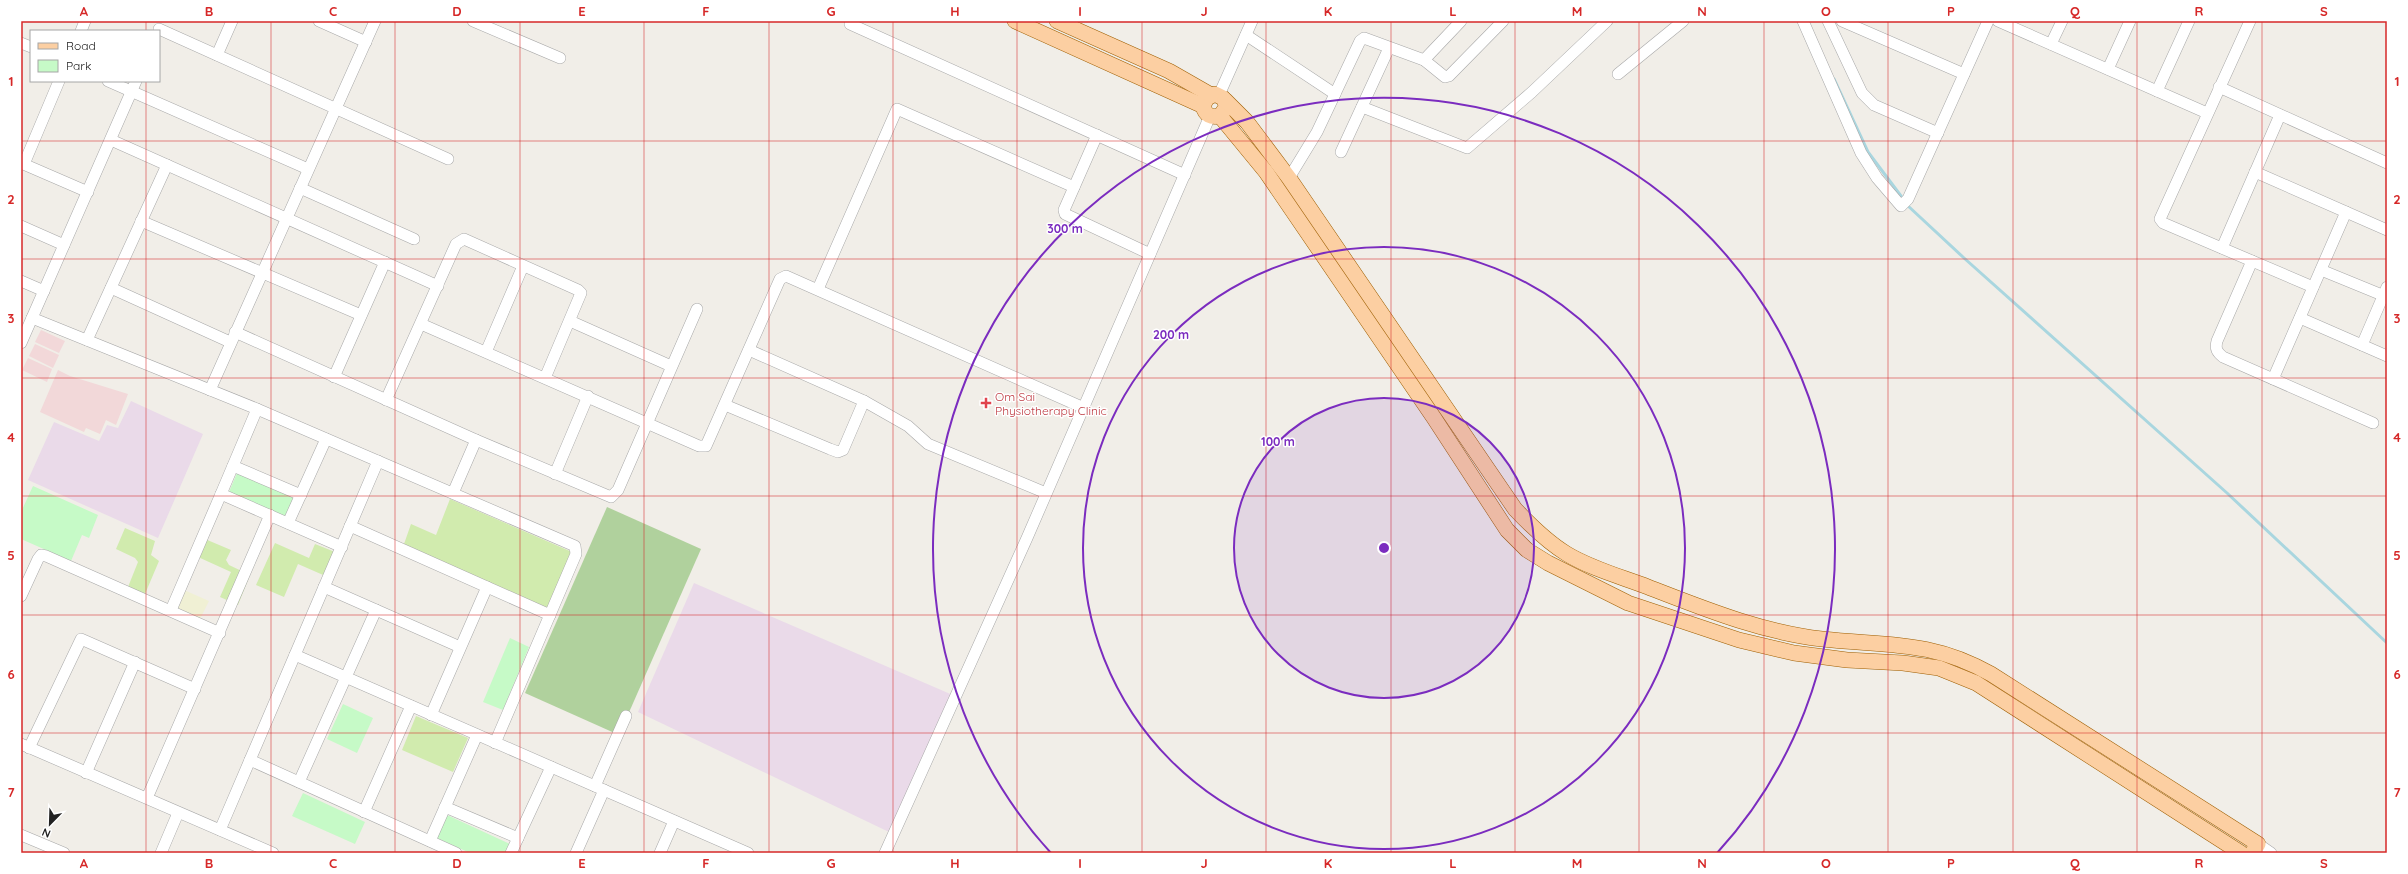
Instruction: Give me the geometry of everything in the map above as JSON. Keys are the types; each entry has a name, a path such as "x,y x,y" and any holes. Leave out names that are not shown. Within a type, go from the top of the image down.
{"main road":[{"path":"1015,21 1215,105 1247,122 1289,178 1515,509 1546,540 1569,555 1600,569 1757,626 1822,639 1917,647 1957,657 1991,674 2241,834 2255,848"},
{"path":"1057,21 1169,70 1215,105 1266,172 1434,418 1507,530 1527,550 1628,603 1739,640 1794,653 1847,660 1939,668 1976,683 2234,851 2241,834"}],"street":[{"path":"80,30 85,21"},
{"path":"217,55 232,21"},
{"path":"319,21 366,42"},
{"path":"210,390 261,272 375,21"},
{"path":"474,21 560,58"},
{"path":"885,853 1084,408 1252,21"},
{"path":"1424,60 1460,21"},
{"path":"1289,178 1317,132 1360,41 1368,38 1390,48 1424,60 1442,76 1449,76 1503,21"},
{"path":"1362,107 1467,148 1532,92 1607,21"},
{"path":"1618,74 1683,21"},
{"path":"1803,21 1861,152 1899,205 1906,202 1988,21"},
{"path":"1828,21 1862,93 1867,100 1874,105 1938,132"},
{"path":"1833,33 1838,21"},
{"path":"1842,21 1964,74"},
{"path":"1998,21 2207,113"},
{"path":"2051,44 2062,21"},
{"path":"2108,69 2130,21"},
{"path":"2157,91 2189,21"},
{"path":"2250,21 2160,219 2163,223 2313,287"},
{"path":"850,24 1185,175"},
{"path":"160,27 217,55 448,159"},
{"path":"1246,35 1335,94"},
{"path":"1341,152 1390,48"},
{"path":"59,82 23,164 88,192"},
{"path":"113,82 134,86 308,169"},
{"path":"21,344 134,86"},
{"path":"2219,87 2387,163"},
{"path":"818,289 897,109 1074,187"},
{"path":"2222,248 2280,115"},
{"path":"1097,135 1064,210 1065,214 1150,254"},
{"path":"110,140 438,286"},
{"path":"87,340 167,165"},
{"path":"2255,172 2387,230"},
{"path":"300,188 414,239"},
{"path":"2273,379 2346,212"},
{"path":"141,221 361,315"},
{"path":"21,226 64,245"},
{"path":"386,400 456,244 464,239 578,290 580,296 545,378"},
{"path":"2252,261 2215,347 2223,357 2373,423"},
{"path":"334,377 385,262"},
{"path":"486,352 523,266"},
{"path":"2321,270 2386,293 2362,345"},
{"path":"420,324 588,396 699,446 706,446 780,280 786,276 1084,408"},
{"path":"21,281 44,291"},
{"path":"111,288 334,377 476,440 611,497 618,490 646,422 697,309"},
{"path":"32,318 257,409 574,546 576,554 495,743"},
{"path":"2300,318 2387,356"},
{"path":"570,322 671,366"},
{"path":"749,350 864,401 908,426 928,444 1046,493"},
{"path":"555,474 588,396"},
{"path":"725,406 838,452 842,450 864,401"},
{"path":"171,610 257,409"},
{"path":"288,523 326,439"},
{"path":"453,493 476,440"},
{"path":"220,830 378,461"},
{"path":"233,466 301,495"},
{"path":"221,494 342,546"},
{"path":"147,798 270,515"},
{"path":"350,526 550,615"},
{"path":"21,596 41,555 171,610 220,633"},
{"path":"324,587 460,647"},
{"path":"431,715 487,587"},
{"path":"299,782 376,610"},
{"path":"195,689 81,639 25,746 274,853"},
{"path":"295,655 748,853"},
{"path":"86,773 135,662"},
{"path":"364,812 411,706"},
{"path":"576,853 626,716"},
{"path":"430,841 477,735"},
{"path":"250,760 456,853"},
{"path":"511,853 551,767"},
{"path":"445,807 518,838"},
{"path":"161,853 178,813"},
{"path":"660,853 674,821"},
{"path":"21,834 64,853"},
{"path":"2255,848 2272,853"}],"shaded area":[{"path":"41,330 65,341 59,353 35,342"},
{"path":"35,344 59,355 53,368 29,356"},
{"path":"28,358 52,369 47,382 22,370"},
{"path":"58,370 70,376 128,394 116,425 106,420 100,434 86,428 84,432 40,412"},
{"path":"131,401 203,434 158,538 28,480 54,422 99,441 107,425 118,428"},
{"path":"694,583 955,696 889,832 638,712"}],"green space":[{"path":"237,473 301,501 292,520 229,492"},
{"path":"33,486 98,515 89,538 82,535 71,561 21,539 21,512"},
{"path":"450,499 572,552 548,610 404,544 411,524 436,535"},
{"path":"607,507 701,549 619,735 525,693"},
{"path":"125,528 155,541 151,555 159,561 145,594 128,587 138,562 135,558 116,549"},
{"path":"205,539 231,550 226,560 229,565 250,575 238,605 220,597 231,572 198,557"},
{"path":"275,543 309,558 315,544 340,554 330,578 298,564 284,597 256,585"},
{"path":"184,590 209,601 200,619 176,608"},
{"path":"510,638 529,647 503,710 483,702"},
{"path":"343,704 373,718 357,753 327,739"},
{"path":"416,716 468,738 453,772 402,750"},
{"path":"303,793 365,822 355,844 292,816"},
{"path":"447,815 510,844 505,853 470,853 437,838"}],"waterway":[{"path":"1834,79 1868,152 1904,200"},
{"path":"1907,205 1964,258 2227,493 2387,643"}],"place":[{"name":"Om Sai Physiotherapy Clinic","path":"986,403"}]}
